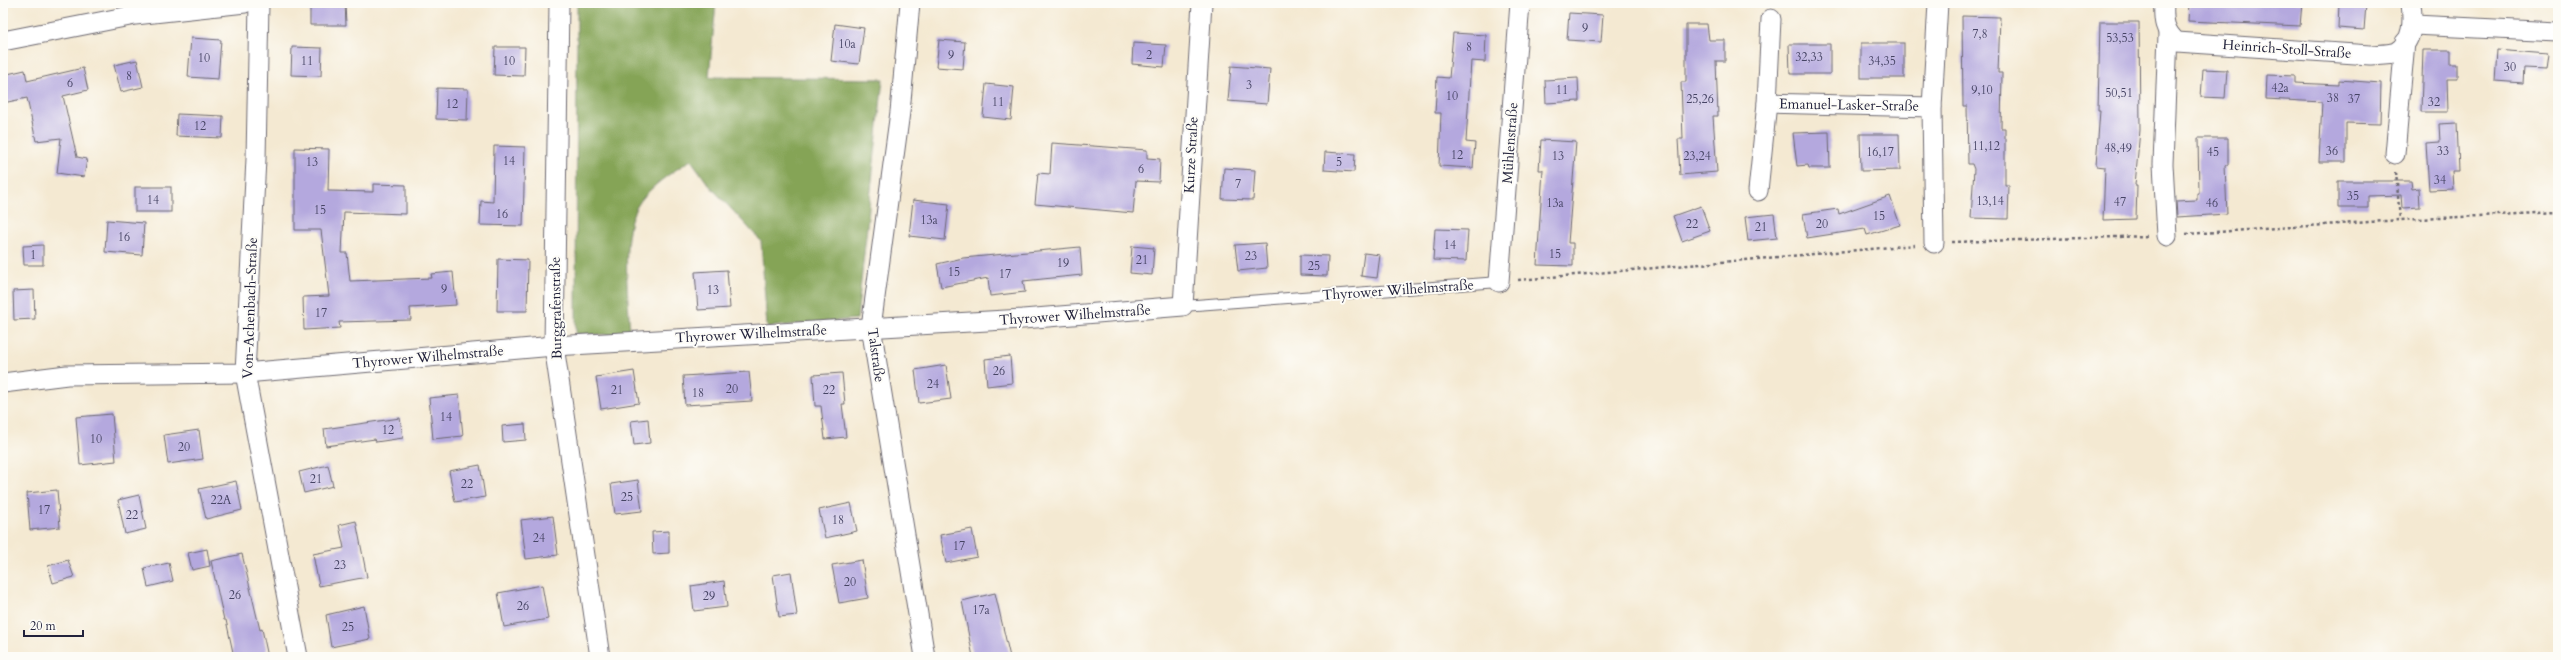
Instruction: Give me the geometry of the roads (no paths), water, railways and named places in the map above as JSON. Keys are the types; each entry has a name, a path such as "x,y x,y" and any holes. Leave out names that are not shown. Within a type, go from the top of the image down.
{"street":[{"path":"3,41 135,9 245,3"},
{"name":"Von-Achenbach-Straße","path":"259,3 256,159 245,373 298,657"},
{"name":"Burggrafenstraße","path":"559,3 554,346 600,657"},
{"name":"Talstraße","path":"910,3 900,112 871,327 925,657"},
{"name":"Kurze Straße","path":"1183,306 1202,3"},
{"name":"Mühlenstraße","path":"1499,282 1520,3"},
{"name":"Emanuel-Lasker-Straße","path":"1934,243 1932,106 1938,3"},
{"path":"2164,3 2163,19 2168,34 2163,164 2167,236"},
{"path":"2395,154 2406,42 2414,25 2410,3"},
{"name":"Emanuel-Lasker-Straße","path":"1758,191 1767,103 1771,18"},
{"path":"2414,25 2558,32"},
{"name":"Heinrich-Stoll-Straße","path":"2168,34 2177,42 2370,55 2395,52 2406,42"},
{"name":"Emanuel-Lasker-Straße","path":"1767,103 1932,106"},
{"name":"Thyrower Wilhelmstraße","path":"3,383 67,375 245,373 554,346 1023,319 1183,306"}],"lane":[{"name":"Thyrower Wilhelmstraße","path":"1183,306 1499,282"}]}
